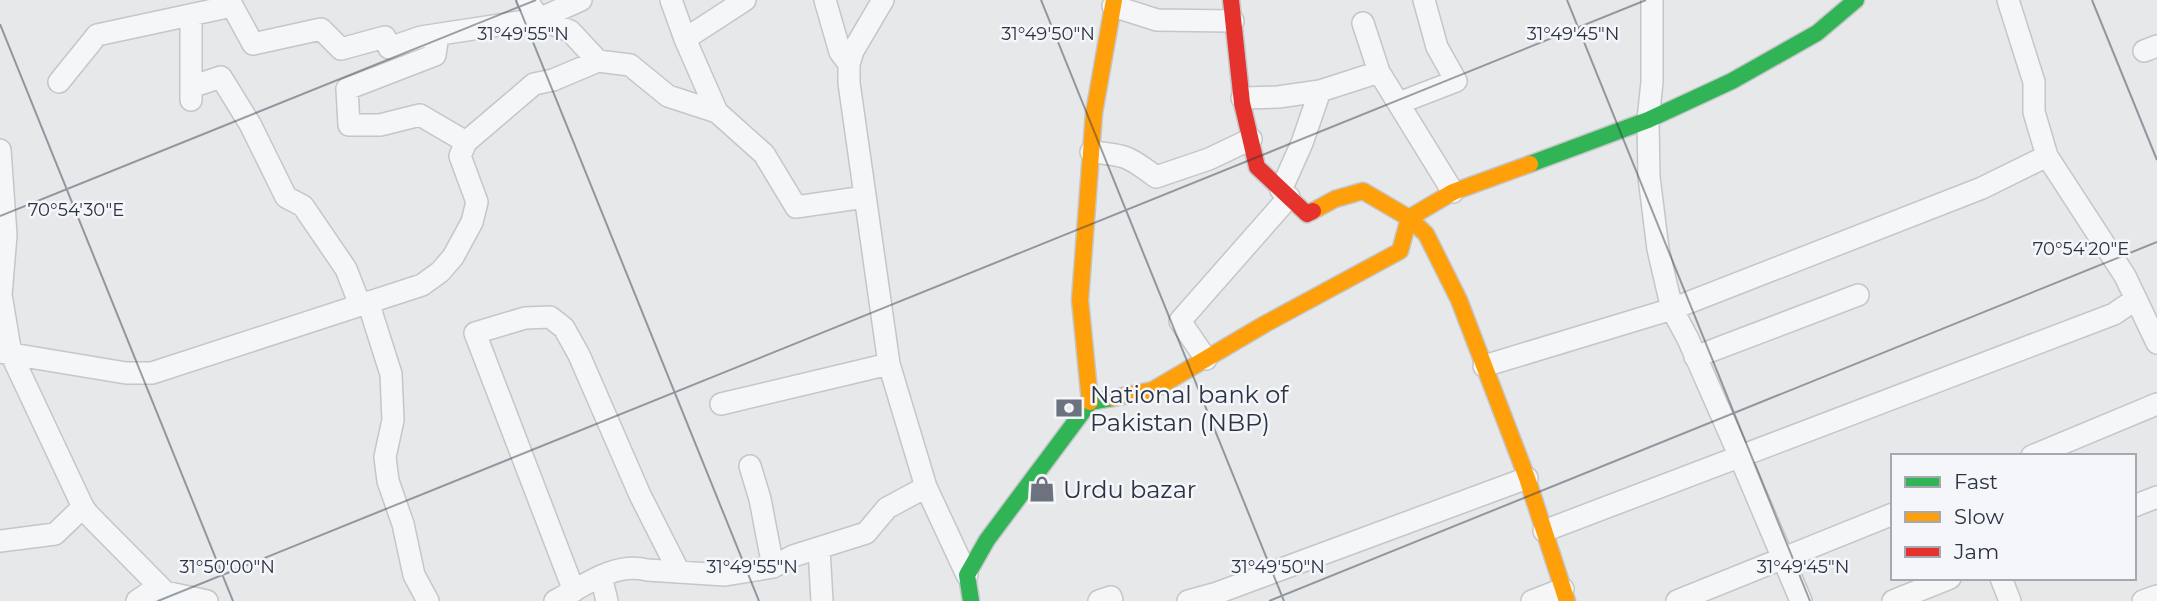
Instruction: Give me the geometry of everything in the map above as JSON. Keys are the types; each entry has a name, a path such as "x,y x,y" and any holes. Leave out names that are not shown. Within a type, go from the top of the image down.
{"street":[{"path":"527,0 539,19 570,31 598,61"},
{"path":"59,82 97,35 191,15 230,3 253,44 321,29 341,49 385,37 389,48 421,37 539,19 581,0"},
{"path":"671,0 716,112"},
{"path":"685,39 745,0"},
{"path":"825,0 840,52 849,64"},
{"path":"883,0 853,51 849,64 849,83 889,364 926,487 967,575 971,601"},
{"path":"1399,103 1456,81 1437,47 1424,0"},
{"path":"1652,0 1649,177 1658,249 1672,309 1688,339 1801,601"},
{"path":"1090,402 1153,390 1265,324 1401,251 1409,218 1453,192 1648,120 1732,81 1817,33 1856,0"},
{"path":"2008,0 2034,82 2034,112 2047,156 2125,276 2157,343"},
{"path":"967,575 987,540 1090,402 1080,300 1094,113 1114,3 1157,20 1232,11 1242,98 1257,167 1307,214 1335,199 1363,191 1409,218 1426,234 1459,300 1527,478 1565,595 1532,601"},
{"path":"191,15 191,93 221,77 250,124 286,197 303,206 346,269 364,304 391,374 393,420 385,457 388,481 403,524 414,575 428,601"},
{"path":"1363,23 1379,72 1453,192"},
{"path":"438,35 435,55 347,89 349,125 380,125 420,115 466,142"},
{"path":"6,353 126,373 152,373 422,285 440,272 453,257 472,222 477,202 460,156 466,142 534,84 553,80 598,61 630,65 668,96 716,112 764,154 796,207 865,197"},
{"path":"1242,98 1278,97 1320,91 1379,72"},
{"path":"1206,359 1180,321 1285,194 1320,91"},
{"path":"1091,152 1132,159 1156,177 1209,159 1251,139"},
{"path":"0,150 6,235 1,272 6,353 83,507 151,595 172,594 207,601"},
{"path":"1484,366 1672,309 1983,188 2047,156"},
{"path":"1695,357 1858,295"},
{"path":"1544,531 2114,314 2136,299"},
{"path":"679,572 640,495 612,427 564,328 550,317 525,318 475,333 564,596 601,576 622,569 637,567 647,570 725,575 773,567 793,556 866,533 887,508 926,487"},
{"path":"721,404 889,364"},
{"path":"2037,454 2157,404"},
{"path":"750,466 760,499 773,567"},
{"path":"1188,601 1217,593 1527,478"},
{"path":"2136,505 2157,497"},
{"path":"0,541 55,534 83,507"},
{"path":"1677,601 1891,515"},
{"path":"819,549 822,601"},
{"path":"601,576 607,601"},
{"path":"1893,601 1945,580"},
{"path":"2002,580 2010,601"},
{"path":"2143,601 2157,596"},
{"path":"1099,601 1111,597 1112,601"}],"traffic: fast":[{"path":"1530,164 1648,120 1732,81 1817,33 1856,0"},
{"path":"971,601 967,575 987,540 1090,402 1113,398"}],"traffic: slow":[{"path":"1090,402 1080,300 1094,113 1114,0"},
{"path":"1530,164 1453,192 1409,218 1426,234 1459,300 1527,478 1567,601"},
{"path":"1113,398 1153,390 1265,324 1400,251 1409,218 1363,191 1335,199 1313,211"}],"traffic: jam":[{"path":"1231,0 1242,103 1257,167 1307,214 1313,211"}],"place":[{"name":"National bank of Pakistan (NBP)","path":"1069,408"},
{"name":"Urdu bazar","path":"1042,489"}]}
